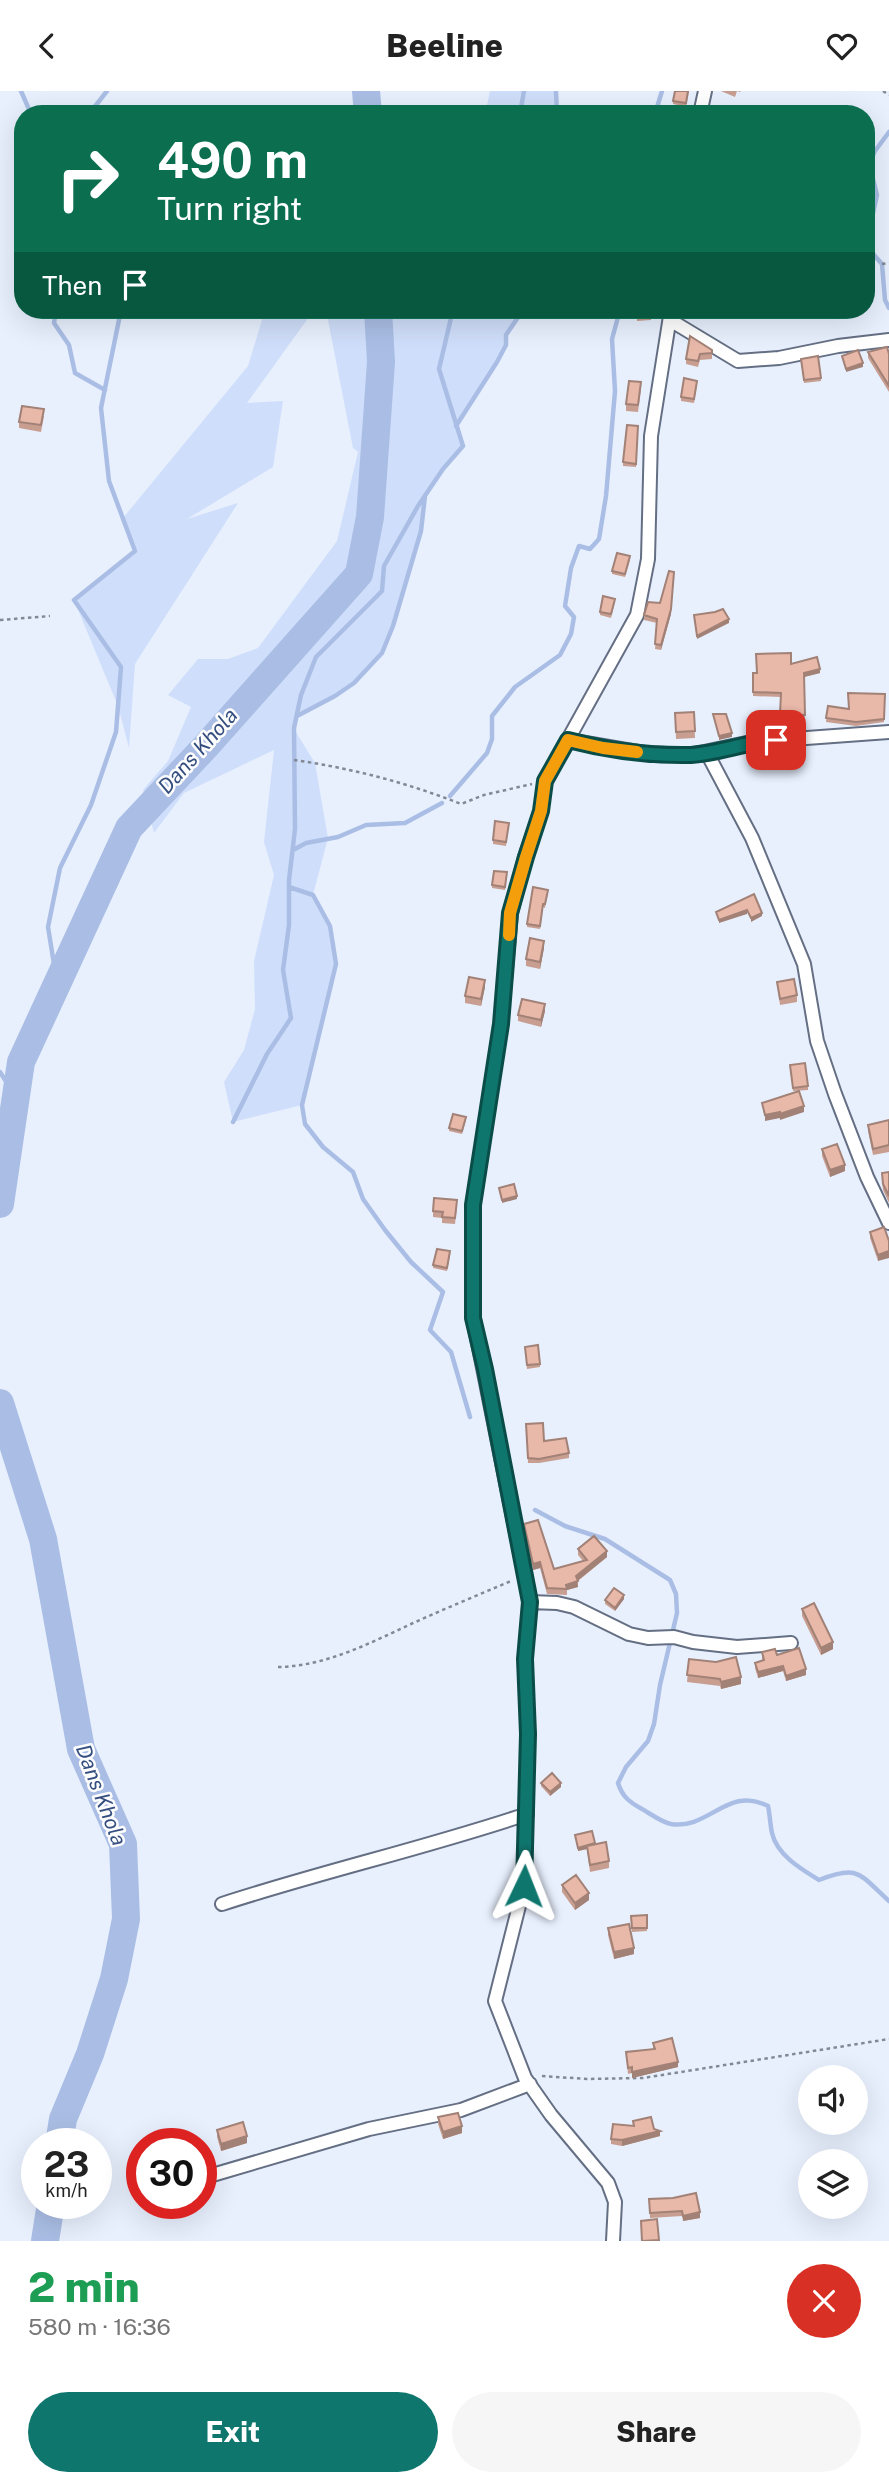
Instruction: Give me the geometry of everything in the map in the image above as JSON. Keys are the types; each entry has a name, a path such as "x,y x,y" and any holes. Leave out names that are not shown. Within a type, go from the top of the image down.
{"street":[{"path":"613,2241 615,2202 608,2183 551,2115 527,2081 495,2001 524,1886 528,1734 525,1659 530,1602 473,1318 473,1205 501,1024 510,913 541,811 545,781 638,615 648,559 651,436 670,319"},
{"path":"677,319 738,361 779,358 838,346 889,340"},
{"path":"568,740 644,753 707,753 751,742 889,732"},
{"path":"707,753 752,838 804,964 821,1051 867,1177 889,1223"},
{"path":"530,1602 574,1607 608,1626 648,1638 674,1637 737,1647 791,1643"},
{"path":"222,1904 284,1884 423,1847 527,1814"},
{"path":"217,2174 369,2129 461,2110 527,2081"}],"path":[{"path":"883,91 889,95"},
{"path":"882,264 889,263"},
{"path":"0,619 50,616"},
{"path":"294,760 355,771 417,787 461,804 484,795 545,781"},
{"path":"278,1667 327,1659 366,1646 524,1576"},
{"path":"527,2081 643,2078 889,2039"}],"shaded area":[{"path":"490,91 556,91 557,105 487,105"},
{"path":"380,98 381,105 357,105"},
{"path":"262,319 308,319 247,403 283,401 273,467 187,519 238,503 135,664 129,748 118,706 74,600 135,551 123,518 248,366"},
{"path":"328,319 517,319 506,335 506,345 497,362 456,426 463,446 443,469 426,495 421,531 393,626 382,653 354,683 297,716 294,729 315,763 328,838 313,895 330,926 336,964 302,1105 233,1122 224,1082 244,1050 255,1009 254,961 274,875 264,842 274,750 184,793 154,833 143,790 168,761 191,707 168,695 198,659 228,659 258,648 337,541 358,452 353,448"}],"building":[{"path":"675,91 688,91 686,103 673,101"},
{"path":"690,336 712,350 712,353 700,354 698,361 686,359"},
{"path":"887,347 889,354 889,386 868,352"},
{"path":"858,350 863,363 846,369 842,356"},
{"path":"818,356 821,378 804,380 801,359"},
{"path":"684,378 697,381 694,399 681,397"},
{"path":"629,381 641,382 638,405 626,404"},
{"path":"22,406 44,409 41,425 19,422"},
{"path":"627,425 638,426 636,464 623,462"},
{"path":"617,553 630,556 625,574 612,571"},
{"path":"669,571 674,572 671,609 661,645 655,644 657,619 644,615 648,602 660,603"},
{"path":"603,596 615,599 611,614 600,612"},
{"path":"723,609 729,619 697,636 694,615"},
{"path":"791,653 791,664 817,657 820,669 804,673 805,715 780,714 781,693 753,692 753,673 757,673 756,654"},
{"path":"848,693 885,694 884,719 856,722 826,718 828,706 849,709"},
{"path":"694,712 695,731 676,732 675,713"},
{"path":"713,714 726,714 732,733 719,736"},
{"path":"495,821 509,823 506,842 493,840"},
{"path":"494,871 507,872 505,887 492,885"},
{"path":"533,887 548,890 540,926 527,924"},
{"path":"754,894 762,913 751,918 747,910 719,920 716,912"},
{"path":"530,938 544,941 540,962 526,959"},
{"path":"469,977 485,980 481,999 465,996"},
{"path":"794,979 797,995 780,999 777,982"},
{"path":"522,999 545,1004 541,1020 518,1015"},
{"path":"805,1063 808,1086 793,1088 790,1065"},
{"path":"799,1091 804,1106 780,1114 765,1115 762,1103"},
{"path":"453,1114 466,1117 462,1131 449,1128"},
{"path":"889,1120 889,1145 873,1149 868,1125"},
{"path":"837,1144 845,1165 830,1170 822,1149"},
{"path":"889,1172 889,1196 883,1184 882,1173"},
{"path":"514,1184 517,1196 502,1200 499,1188"},
{"path":"434,1198 457,1200 455,1218 442,1217 443,1212 433,1211"},
{"path":"884,1227 889,1251 878,1255 870,1232"},
{"path":"437,1249 450,1251 447,1268 433,1265"},
{"path":"538,1345 540,1364 527,1365 525,1347"},
{"path":"543,1423 544,1441 566,1438 569,1453 539,1459 528,1458 526,1424"},
{"path":"538,1520 554,1569 587,1560 578,1549 594,1536 607,1551 576,1576 578,1581 566,1585 567,1589 547,1588 540,1562 533,1564 524,1524"},
{"path":"614,1588 624,1595 615,1608 605,1600"},
{"path":"814,1603 833,1642 821,1648 802,1609"},
{"path":"799,1648 806,1669 786,1676 783,1666 758,1672 755,1663 764,1660 762,1652 775,1649 777,1655"},
{"path":"736,1657 741,1677 721,1682 720,1679 687,1675 689,1659 716,1662"},
{"path":"552,1773 561,1783 550,1792 541,1783"},
{"path":"592,1831 595,1843 578,1848 575,1835"},
{"path":"606,1842 609,1861 590,1865 587,1846"},
{"path":"576,1875 589,1893 575,1903 562,1885"},
{"path":"647,1915 647,1928 632,1928 631,1916"},
{"path":"629,1924 634,1948 614,1952 608,1928"},
{"path":"672,2038 678,2062 632,2072 632,2067 628,2068 626,2052 655,2049 653,2043"},
{"path":"458,2113 462,2126 443,2132 438,2117"},
{"path":"651,2117 654,2129 660,2131 622,2140 611,2139 613,2124 634,2126 633,2121"},
{"path":"243,2122 247,2136 221,2144 217,2130"},
{"path":"696,2193 700,2212 683,2216 682,2211 650,2213 649,2199"},
{"path":"657,2219 659,2240 642,2241 641,2221"}],"waterway":[{"path":"21,91 27,105"},
{"path":"96,105 107,91"},
{"name":"Dans Khola","path":"366,91 367,105"},
{"path":"522,105 524,91"},
{"path":"556,91 557,105"},
{"path":"658,105 662,91"},
{"path":"875,151 889,132"},
{"path":"875,187 875,204"},
{"path":"875,256 882,264 885,300 889,308"},
{"path":"55,319 54,323 69,345 75,373 105,390"},
{"path":"57,983 48,927 60,868 91,805 116,732 121,667 74,600 135,551 109,481 101,408 119,319"},
{"name":"Dans Khola","path":"0,1204 21,1062 129,828 207,745 359,574 370,517 381,362 379,319"},
{"path":"233,1122 267,1054 291,1018 283,970 289,925 289,880 295,829 294,728 301,695 316,657 382,591 384,566 418,506 443,469 463,446 439,369 451,319"},
{"path":"456,426 497,362 506,345 506,335 517,319"},
{"path":"450,796 487,753 492,739 492,716 515,687 560,655 571,634 574,617 565,606 571,568 579,546 590,549 599,539 606,496 615,391 612,339 618,319"},
{"path":"297,716 354,683 382,653 393,626 421,531 425,496"},
{"path":"293,850 306,843 338,837 366,825 405,823 442,803"},
{"path":"289,887 313,895 330,926 336,964 302,1105 305,1124 323,1147 353,1172 363,1199 385,1230 411,1262 443,1292 430,1330 451,1352 470,1417"},
{"path":"0,1072 16,1097"},
{"name":"Dans Khola","path":"0,1403 43,1539 81,1749 123,1844 126,1919 114,1979 90,2054 62,2128"},
{"path":"535,1510 565,1526 605,1539 670,1580 676,1594 677,1613 654,1724 648,1741 626,1767 618,1783 627,1798 656,1818 671,1824 697,1821 741,1801 754,1801 768,1806 775,1841 784,1855 798,1866 819,1880 843,1873 858,1874 889,1901"},
{"name":"Dans Khola","path":"45,2241 48,2219"}],"slow traffic":[{"path":"509,935 510,913 541,811 545,781 568,740 637,752"}],"route":[{"path":"524,1886 528,1734 525,1659 530,1602 473,1318 473,1205 501,1024 510,913 541,811 545,781 568,740 603,748 690,755 751,742 776,740"}]}
